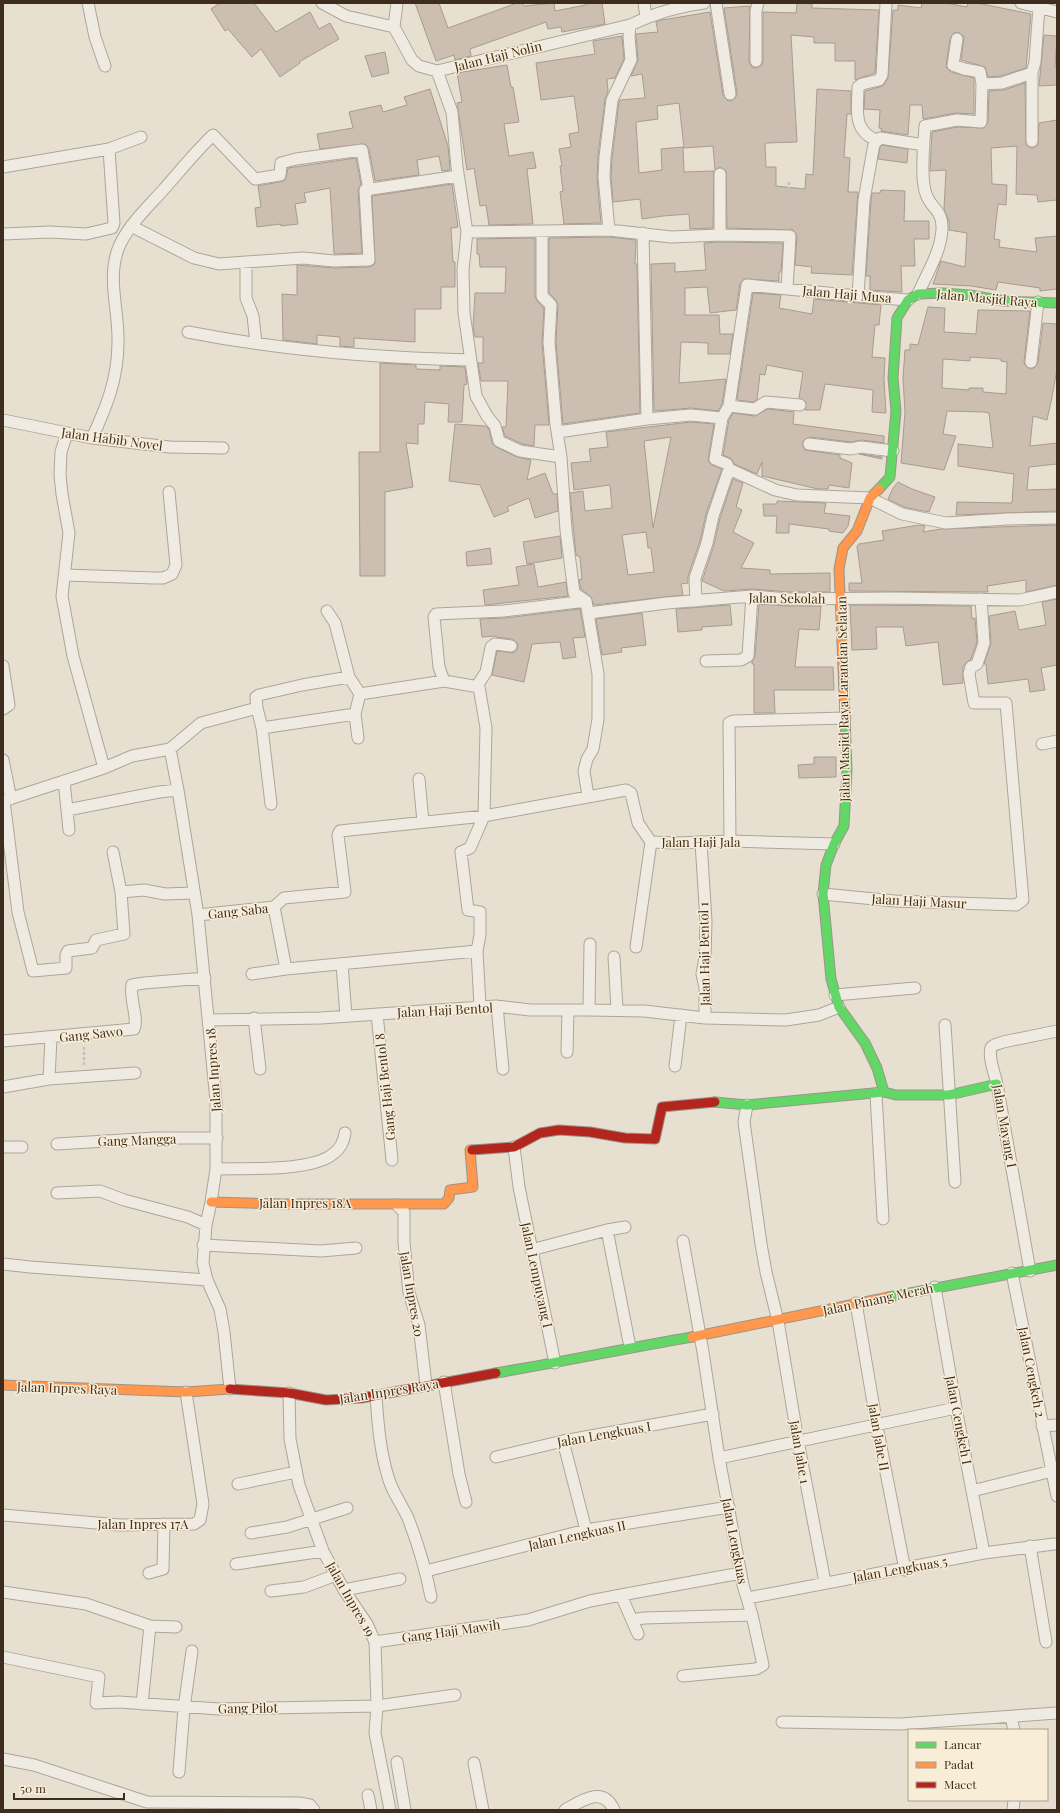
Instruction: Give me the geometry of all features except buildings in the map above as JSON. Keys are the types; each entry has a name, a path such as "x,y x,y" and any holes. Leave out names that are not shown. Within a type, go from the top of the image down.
{"street":[{"path":"88,3 95,37 105,66"},
{"path":"322,3 346,16 394,27 397,3"},
{"path":"644,3 646,17"},
{"name":"Jalan Haji Nolin","path":"394,27 412,60 419,66 437,71 630,25 646,17 692,4 704,3"},
{"path":"716,3 730,94"},
{"path":"756,60 756,11 758,3"},
{"path":"886,3 882,75 879,80 862,84 858,87 859,123 866,136 876,140 880,138 924,145"},
{"path":"1021,3 1057,12"},
{"path":"1032,141 1032,73 1035,62 1039,7"},
{"path":"610,230 604,177 605,157 612,100 631,60 629,37 630,25"},
{"path":"913,297 940,246 942,227 940,213 930,203 923,183 924,126 957,120 981,122 982,84 980,72 953,65 957,39"},
{"path":"437,71 452,112 458,176 466,232 463,270 464,313 476,396 487,416 495,426 499,441 520,451 561,457"},
{"path":"982,84 1002,83 1032,73"},
{"path":"92,438 106,408 116,371 118,342 117,314 112,277 118,250 131,226 213,135 255,179 280,175 281,162 362,150 369,190"},
{"path":"3,167 109,149 141,137"},
{"path":"858,296 864,200 876,140"},
{"path":"3,234 50,232 86,234 112,228 114,223 109,149"},
{"path":"720,174 720,235"},
{"path":"131,226 194,258 219,264 303,258 334,261 370,260 365,190 458,176"},
{"path":"466,232 610,230 671,237 720,235 790,236 787,289"},
{"path":"542,231 542,296 551,305 549,342 561,457 566,530 574,593 586,601 598,674 598,720 596,737 584,771 588,796"},
{"path":"643,233 647,419"},
{"path":"246,262 246,298 253,316 256,343"},
{"name":"Jalan Haji Musa","path":"729,406 747,285 858,296 913,297"},
{"name":"Jalan Masjid Raya","path":"913,297 943,293 970,295 1004,302 1057,303"},
{"name":"Jalan Masjid Raya Larandan Selatan","path":"880,1093 877,1068 865,1043 838,1007 828,956 824,894 826,866 834,844 844,826 847,770 839,569 843,548 857,531 870,498 890,476 896,411 894,378 897,318 913,297"},
{"path":"1031,362 1038,302"},
{"path":"188,332 229,340 407,358 470,360"},
{"path":"800,406 766,402 755,409 729,406 722,418 715,459 727,464 729,469 782,492 796,495 870,498 902,514 946,523 1057,518"},
{"path":"558,432 647,419 691,415 722,418"},
{"name":"Jalan Habib Novel","path":"3,420 92,438 170,447 223,448"},
{"path":"67,433 61,452 60,475 69,533 62,596 74,656 104,768"},
{"path":"809,444 850,449 861,447 893,451"},
{"path":"696,600 695,578 729,469"},
{"path":"65,575 163,578 172,574 176,565 169,492"},
{"name":"Jalan Sekolah","path":"588,613 696,600 752,596 788,599 840,598 1020,600 1057,592"},
{"path":"706,661 741,660 748,656 752,596"},
{"name":"Jalan Haji Masur","path":"824,894 895,901 1016,904 1023,900 1024,895 1006,703 974,703 970,674 971,667 977,664 984,643 981,599"},
{"path":"444,681 436,644 434,617 436,614 504,611 586,601"},
{"path":"328,611 335,623 349,677 360,694 355,714 358,738"},
{"path":"477,686 486,672 491,647 495,644 511,646"},
{"path":"3,666 9,705 3,709"},
{"path":"271,804 262,728 256,697 302,685 349,677"},
{"path":"360,694 444,681 477,686 481,690 486,728 484,816 470,848 461,852 468,910 480,912 480,935 477,951 480,1006"},
{"path":"6,800 104,768 132,756 170,749 201,723 257,708"},
{"path":"262,728 355,714"},
{"path":"730,841 729,723 733,721 845,718"},
{"path":"1042,744 1057,741"},
{"name":"Jalan Inpres 18","path":"170,749 198,915 216,1101 216,1169 206,1225 203,1263 207,1280 220,1309 230,1390"},
{"path":"3,760 18,912 33,972 66,968 66,955 68,951 92,948 96,940 124,934 121,892 113,852"},
{"path":"419,779 423,822"},
{"path":"64,781 69,830"},
{"path":"67,810 159,792 178,790"},
{"name":"Jalan Haji Jala","path":"346,891 338,835 339,832 484,816 588,796 629,791 631,793 638,823 651,842 730,841 834,844"},
{"path":"636,947 651,842"},
{"name":"Jalan Haji Bentol 1","path":"701,842 706,921 705,957 702,974 705,988 705,1018"},
{"path":"121,892 144,890 165,894 194,893"},
{"name":"Gang Saba","path":"198,915 274,907 284,898 342,893 346,891"},
{"path":"274,907 286,969"},
{"path":"589,1010 590,944"},
{"path":"252,974 286,969 477,951"},
{"path":"614,956 617,1010"},
{"path":"342,964 346,1016"},
{"name":"Gang Sawo","path":"3,1041 51,1038 134,1029 135,1023 131,992 132,985 144,982 205,978"},
{"path":"836,995 915,988"},
{"path":"497,1006 503,1069"},
{"name":"Jalan Haji Bentol","path":"209,1020 346,1016 497,1006 530,1010 644,1011 705,1018 786,1020 819,1015 838,1007"},
{"path":"567,1052 568,1010"},
{"name":"Gang Haji Bentol 8","path":"377,1014 392,1160"},
{"path":"675,1066 680,1016"},
{"path":"254,1018 260,1069"},
{"path":"945,1026 948,1095 955,1182"},
{"name":"Jalan Mayang I","path":"1030,1270 991,1057 992,1047 1003,1042 1057,1031"},
{"path":"49,1079 51,1038"},
{"path":"3,1087 49,1079 135,1073"},
{"path":"514,1147 540,1133 559,1130 590,1132 625,1138 655,1139 662,1107 719,1102 747,1106 880,1093 896,1095 948,1095 997,1084"},
{"path":"880,1093 883,1219"},
{"path":"747,1106 744,1122 761,1244 778,1321"},
{"path":"216,1169 302,1166 321,1160 333,1154 339,1148 344,1139 345,1133"},
{"name":"Gang Mangga","path":"57,1144 155,1138 217,1138"},
{"path":"3,1147 22,1147"},
{"name":"Jalan Lempuyang I","path":"514,1147 519,1187 555,1363"},
{"name":"Jalan Inpres 18A","path":"211,1202 282,1204 392,1203 398,1205 444,1204 449,1198 450,1190 473,1187 470,1150 514,1147"},
{"path":"57,1193 100,1191 124,1200 188,1217 206,1225"},
{"name":"Jalan Inpres 20","path":"398,1205 404,1212 404,1242 409,1293 419,1325 426,1385"},
{"path":"531,1250 625,1226"},
{"path":"607,1230 630,1347"},
{"name":"Jalan Lengkuas","path":"683,1241 713,1414 719,1458 741,1573 763,1665 756,1669 683,1676"},
{"path":"204,1245 321,1251 356,1248"},
{"path":"3,1264 207,1280"},
{"name":"Jalan Pinang Merah","path":"700,1336 778,1321 935,1287 1057,1265"},
{"name":"Jalan Cengkeh 2","path":"1012,1273 1050,1426 1052,1471 1057,1496"},
{"name":"Jalan Cengkeh I","path":"935,1287 956,1408 984,1553"},
{"name":"Jalan Jahe II","path":"856,1303 877,1426 905,1570"},
{"name":"Jalan Jahe 1","path":"778,1321 798,1441 825,1582"},
{"name":"Jalan Inpres Raya","path":"3,1385 25,1388 186,1392 230,1390 289,1393 336,1401 376,1396 426,1385 555,1363 630,1347 700,1336"},
{"path":"444,1382 459,1474 466,1502"},
{"name":"Jalan Inpres 17A","path":"3,1515 120,1525 194,1524 200,1520 203,1504 186,1392"},
{"name":"Jalan Inpres 19","path":"289,1393 290,1440 296,1472 311,1518 323,1551 344,1590 367,1624 375,1642 377,1706 376,1733 390,1810"},
{"path":"376,1396 381,1451 389,1482 407,1517 426,1571 431,1597"},
{"path":"719,1458 877,1426 956,1408"},
{"name":"Jalan Lengkuas I","path":"496,1457 563,1441 713,1414"},
{"path":"563,1441 586,1530"},
{"path":"972,1491 1052,1471"},
{"path":"238,1484 296,1472"},
{"name":"Jalan Lengkuas II","path":"426,1571 586,1530 729,1507"},
{"path":"251,1533 287,1527 311,1518 347,1508"},
{"path":"149,1573 163,1569 164,1524"},
{"name":"Jalan Lengkuas 5","path":"748,1598 825,1582 905,1570 984,1553 1054,1544"},
{"path":"1030,1546 1046,1642"},
{"path":"236,1564 323,1551"},
{"name":"Gang Haji Mawih","path":"375,1642 528,1620 590,1601 741,1573"},
{"path":"271,1591 304,1587 336,1575"},
{"path":"344,1590 400,1579"},
{"path":"3,1592 86,1604 150,1626 176,1627"},
{"path":"621,1595 638,1634"},
{"path":"632,1620 644,1618 752,1615"},
{"path":"142,1704 150,1626"},
{"path":"179,1772 184,1708 192,1651"},
{"name":"Gang Pilot","path":"3,1657 99,1677 96,1703 119,1702 184,1708 218,1709 377,1706 455,1695"},
{"path":"782,1722 900,1724 1057,1713"},
{"path":"1012,1716 1014,1729"},
{"path":"3,1759 34,1765 146,1806 299,1803 310,1806 314,1810"},
{"path":"397,1762 405,1810"},
{"path":"474,1763 483,1810"},
{"path":"368,1795 370,1810"},
{"path":"566,1810 586,1798 595,1796 602,1797 614,1810"}],"path":[{"path":"789,182 790,236"},
{"path":"84,1034 84,1077"}],"traffic: fast":[{"path":"879,489 890,477 896,411 893,378 897,318 908,300 918,294 943,293 970,295 1004,301 1057,303"},
{"path":"845,717 847,770 844,826 834,844 826,865 823,894 831,979 839,1007 865,1043 877,1068 884,1092"},
{"path":"715,1102 747,1105 884,1092 896,1095 949,1095 997,1084"},
{"path":"889,1297 1057,1265"},
{"path":"496,1373 692,1337"}],"traffic: slow":[{"path":"845,717 839,569 843,548 857,531 870,498 879,489"},
{"path":"211,1202 282,1204 444,1204 449,1198 450,1190 473,1187 470,1150 472,1150"},
{"path":"692,1337 889,1297"},
{"path":"3,1385 186,1392 230,1389"}],"traffic: jam":[{"path":"472,1150 514,1147 540,1133 559,1130 590,1132 625,1138 655,1139 662,1107 715,1102"},
{"path":"230,1389 289,1393 326,1400 362,1398 496,1373"}]}
